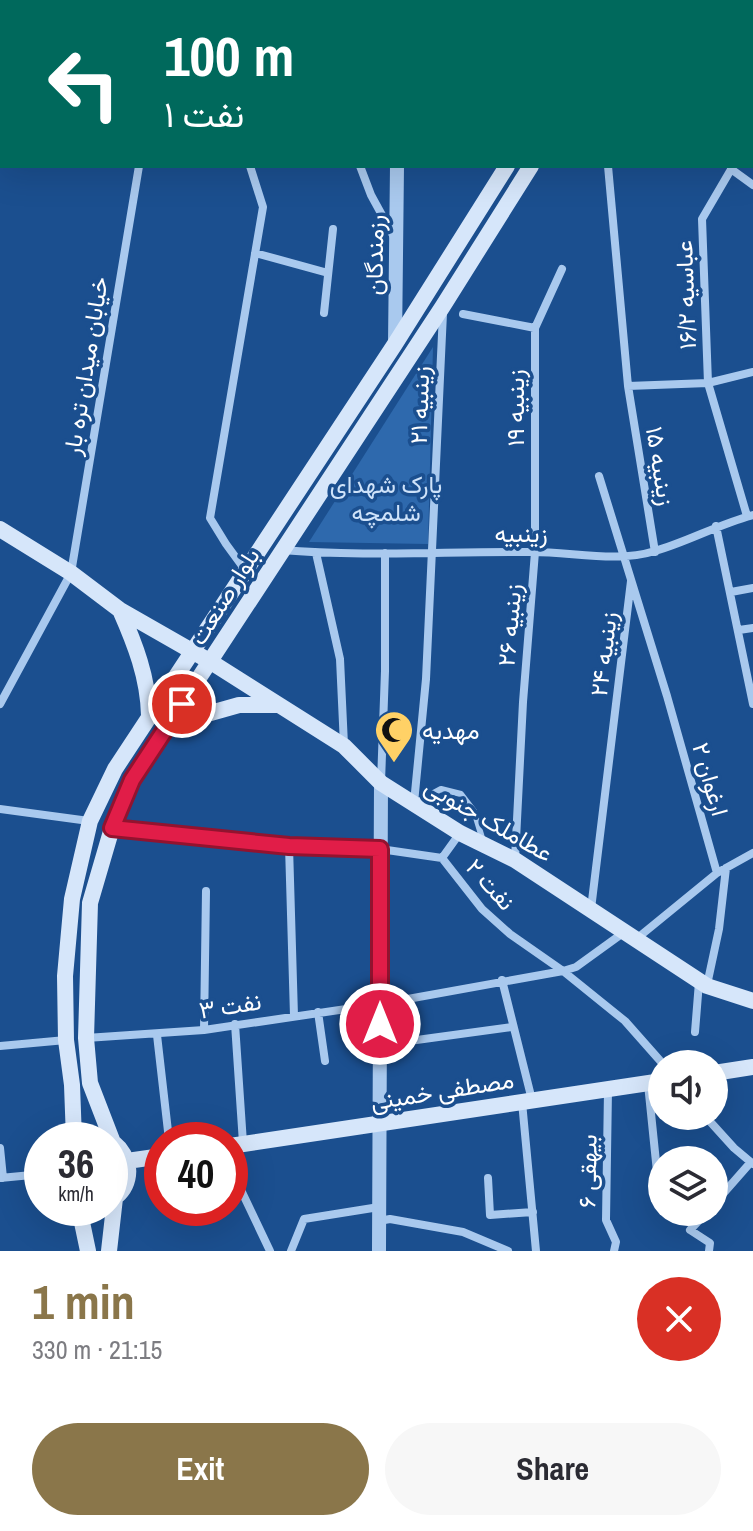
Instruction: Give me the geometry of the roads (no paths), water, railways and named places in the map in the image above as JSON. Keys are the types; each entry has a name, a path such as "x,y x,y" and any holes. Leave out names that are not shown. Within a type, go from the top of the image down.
{"main road":[{"name":"بلوار صنعت","path":"73,1122 66,1040 65,976 72,899 90,821 115,769 245,570 301,504 443,306 530,168"},
{"name":"بلوار صنعت","path":"105,1122 90,1083 86,1038 90,903 112,828 132,780 281,550 301,504 395,344 504,170"},
{"path":"504,170 518,186"},
{"name":"عطاملک جنوبی","path":"0,529 71,573 120,610 211,662 344,746 381,783 460,833 515,860 703,984 753,1001"},
{"path":"120,610 137,648 148,690 149,716"},
{"path":"168,725 239,705 279,705"},
{"path":"115,769 132,780"},
{"path":"728,1071 753,1067"},
{"name":"مصطفی خمینی","path":"248,1143 648,1083"},
{"path":"83,1226 88,1251"},
{"path":"109,1251 111,1226"}],"street":[{"name":"خیابان میدان تره بار","path":"0,704 71,573 139,168"},
{"path":"245,570 210,518 263,207 251,168"},
{"path":"361,168 371,195 396,241"},
{"name":"رزمندگان","path":"395,344 397,168"},
{"name":"زینبیه ۱۵","path":"608,168 628,386 655,552"},
{"path":"732,168 753,185"},
{"name":"عباسیه ۱۶/۲","path":"732,168 702,219 708,383 750,515"},
{"path":"324,313 333,229"},
{"path":"255,253 328,273"},
{"name":"زینبیه ۱۹","path":"535,552 535,328 562,269"},
{"name":"زینبیه ۲۱","path":"414,804 426,679 443,306"},
{"path":"463,314 535,328"},
{"path":"628,386 708,383 753,372"},
{"name":"ارغوان ۲","path":"599,476 721,870"},
{"name":"زینبیه","path":"281,550 316,553 535,552 624,556 655,552 750,515"},
{"path":"716,526 753,704"},
{"name":"زینبیه ۲۶","path":"515,860 535,552"},
{"path":"316,553 340,659 344,746"},
{"path":"379,1251 380,849 385,553"},
{"name":"زینبیه ۲۴","path":"591,910 632,577"},
{"path":"731,592 753,588"},
{"path":"739,630 753,628"},
{"path":"0,809 90,821"},
{"name":"نفت ۲","path":"112,828 289,846 380,849 442,858 482,909 510,934 563,971 625,1021 651,1050"},
{"path":"442,858 460,833"},
{"path":"289,846 294,1016"},
{"name":"نفت ۳","path":"86,1038 204,1030 380,1004 563,971 629,937 721,870 753,853"},
{"path":"695,1032 703,984 719,929 721,870"},
{"path":"204,1030 206,891"},
{"path":"502,980 527,1101 536,1251"},
{"path":"318,1012 325,1061"},
{"path":"235,1024 237,1122"},
{"path":"380,1045 512,1027"},
{"path":"157,1035 167,1122"},
{"path":"0,1046 66,1040"},
{"name":"بیهقی ۶","path":"608,1089 606,1220 616,1242 614,1251"},
{"path":"718,1130 752,1163 728,1189"},
{"path":"0,1148 2,1178 24,1176"},
{"path":"488,1178 490,1215 533,1212"},
{"path":"248,1205 270,1251"},
{"path":"291,1251 304,1219 379,1214 390,1219 463,1232 508,1251"},
{"path":"694,1226 690,1230 710,1243 709,1251"}],"lane":[{"path":"414,804 441,789 461,794 474,811 484,845"}],"place":[{"name":"مهدیه","path":"394,764"}],"park label":[{"name":"پارک شهدای شلمچه","path":"386,498"}]}
